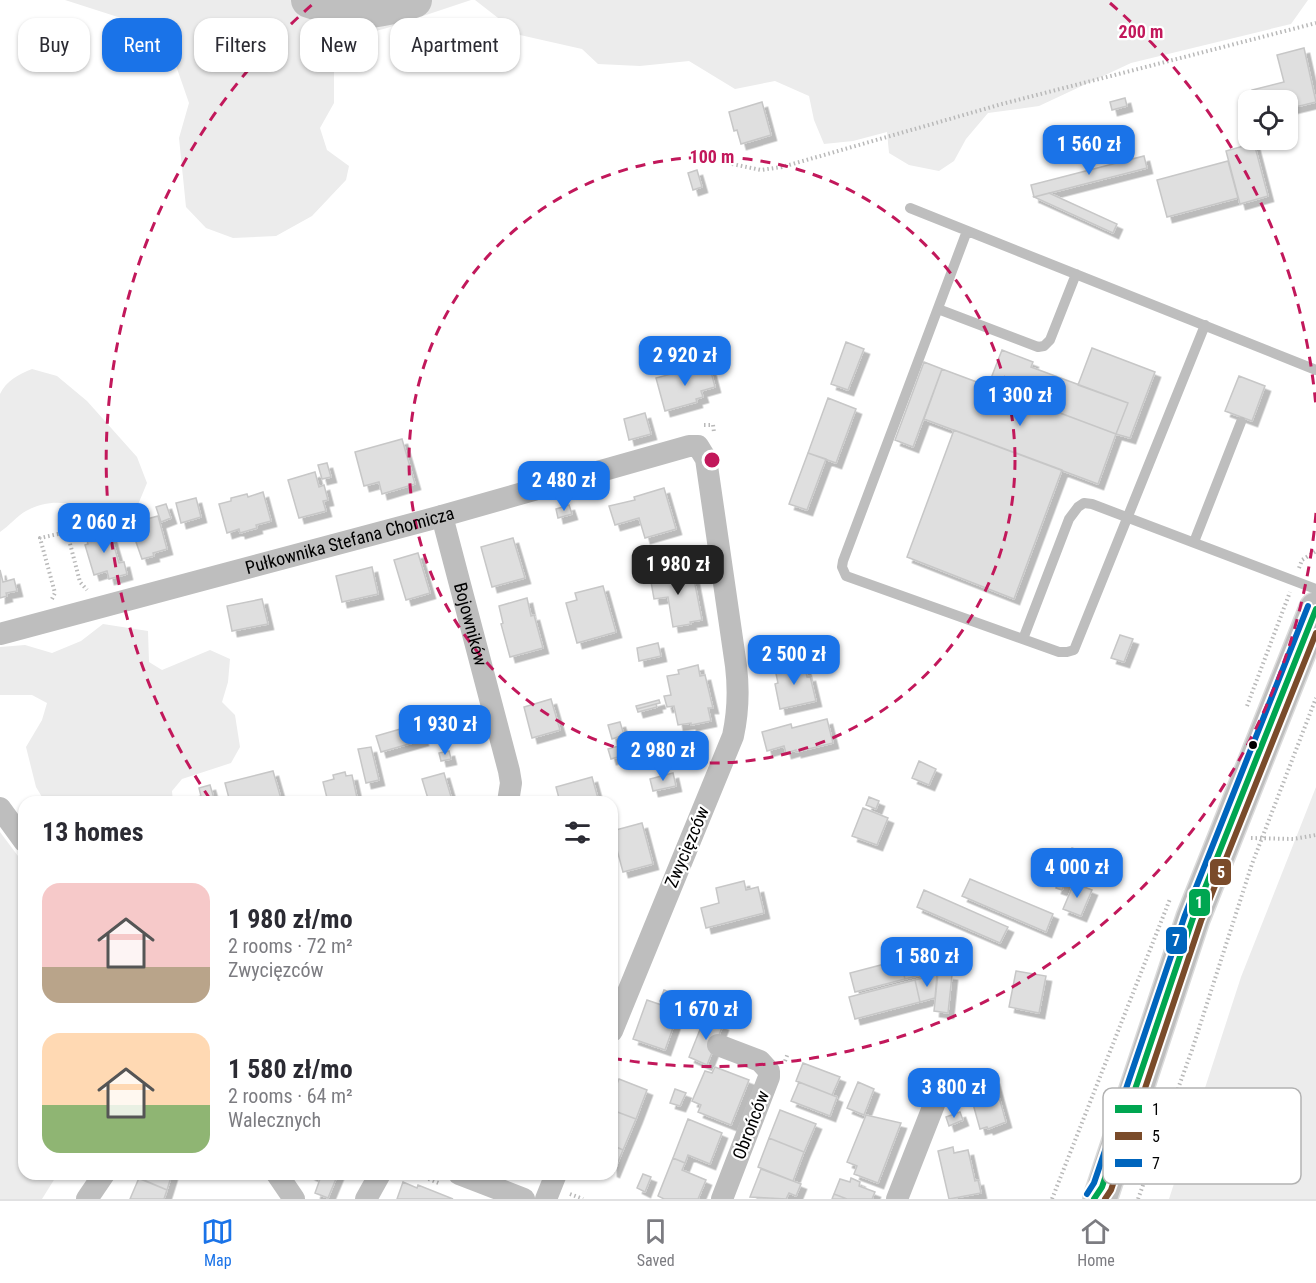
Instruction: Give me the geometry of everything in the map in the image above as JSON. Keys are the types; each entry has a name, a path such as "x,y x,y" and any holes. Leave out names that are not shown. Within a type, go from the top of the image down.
{"main road":[{"path":"1135,1088 1193,918 1316,609"}],"street":[{"name":"Pułkownika Stefana Chomicza","path":"0,634 442,516 689,446 702,436"},
{"name":"Zwycięzców","path":"618,1016 736,725 739,695 736,666 702,436"},
{"name":"Bojowników","path":"442,516 509,771 511,783 509,796"},
{"path":"0,808 18,833"},
{"name":"Obrońców","path":"718,1045 760,1060 769,1071 769,1077 722,1199"},
{"path":"897,1199 938,1097"},
{"path":"87,1199 100,1180"},
{"path":"281,1180 294,1199"},
{"path":"366,1199 377,1180"},
{"path":"475,1180 524,1199"},
{"path":"546,1199 554,1180"}],"lane":[{"path":"910,208 1316,370"},
{"path":"967,231 842,567 846,576 1059,652 1074,650 1204,325"},
{"path":"938,309 1038,347 1044,346 1050,340 1076,274"},
{"path":"1194,542 1241,422"},
{"path":"1023,639 1073,512 1084,503 1092,504 1316,589"}],"path":[{"path":"732,164 762,171 782,167 1002,104 1316,23"},
{"path":"48,605 56,593 40,538 67,532 80,582 87,591 94,593"},
{"path":"1178,1088 1262,838 1316,698"},
{"path":"1224,839 1293,839 1316,835"},
{"path":"1138,1199 1143,1184"}],"shaded area":[{"path":"65,0 471,0 417,18 390,18 390,27 378,30 378,18 300,18 300,72 334,72 334,103 320,128 327,150 349,166 346,180 312,216 276,236 233,238 206,228 186,207 179,138 189,103 178,72 182,72 182,18 121,18"},
{"path":"475,0 1308,0 1291,24 1131,63 1039,106 988,113 966,139 954,161 939,171 909,165 889,153 887,132 853,141 824,144 814,120 809,96 775,81 735,89 689,61 640,66 598,64 582,49 520,35 520,18 498,18"},
{"path":"32,369 57,376 87,401 137,457 147,483 137,507 107,516 77,505 47,503 26,511 0,532 0,394 13,378"},
{"path":"103,624 148,631 149,662 162,670 210,650 230,659 228,682 222,702 235,715 240,747 231,763 182,779 172,791 172,796 41,796 36,787 26,747 42,720 47,703 32,695 0,695 0,647 25,645 52,653 81,641"},
{"path":"1316,787 1316,1199 1169,1199 1174,1184 1301,1184 1301,1088 1205,1088 1241,977"},
{"path":"0,832 18,856 18,1180 54,1180 42,1199 0,1199"}],"building":[{"path":"1304,48 1316,102 1298,106 1298,90 1252,90 1284,82 1277,55"},
{"path":"1125,98 1127,106 1112,110 1110,102"},
{"path":"762,102 771,135 741,144 737,130 734,131 729,112"},
{"path":"1238,148 1238,150 1256,150 1268,196 1240,204 1226,151"},
{"path":"1144,156 1147,168 1034,197 1031,185"},
{"path":"1228,161 1238,198 1167,217 1157,180"},
{"path":"697,170 702,187 693,190 688,173"},
{"path":"1049,193 1117,224 1113,233 1034,197"},
{"path":"846,342 864,349 848,390 831,384"},
{"path":"1092,348 1155,372 1130,438 1116,434 1128,403 1078,385"},
{"path":"1002,350 1033,362 1031,367 1128,403 1116,434 988,386"},
{"path":"924,362 942,369 913,447 895,440"},
{"path":"709,364 715,387 701,391 703,397 696,399 697,402 665,411 656,378"},
{"path":"942,369 1116,434 1098,484 924,419"},
{"path":"1239,376 1265,386 1252,421 1225,411"},
{"path":"828,398 856,409 836,463 808,453"},
{"path":"645,413 651,434 629,440 624,419"},
{"path":"954,430 1062,470 1014,599 907,557"},
{"path":"402,439 415,484 382,494 379,482 364,486 355,452"},
{"path":"808,453 826,459 807,510 789,504"},
{"path":"327,463 331,477 322,479 318,465"},
{"path":"315,472 319,487 324,485 328,500 323,501 326,511 299,518 288,480"},
{"path":"664,488 676,529 645,538 639,518 615,525 609,506 635,500 634,497"},
{"path":"263,492 271,521 240,533 239,529 227,533 219,504 231,501 231,498 247,494 248,497"},
{"path":"196,498 201,517 181,523 176,503"},
{"path":"166,504 171,518 161,522 156,507"},
{"path":"569,505 572,514 558,518 556,509"},
{"path":"158,516 167,549 142,559 132,523"},
{"path":"108,526 119,563 124,562 127,574 109,579 107,571 94,575 85,545 88,544 85,533"},
{"path":"513,538 525,578 492,587 481,547"},
{"path":"418,553 430,593 406,600 394,560"},
{"path":"372,567 378,594 342,602 336,576"},
{"path":"692,569 702,620 673,627 668,597 654,599 650,576"},
{"path":"0,570 3,582 14,579 17,591 6,593 7,596 0,598"},
{"path":"603,586 616,632 577,643 566,603 577,600 575,593"},
{"path":"527,598 543,648 510,657 501,624 503,623 499,606"},
{"path":"262,599 268,624 232,631 227,606"},
{"path":"1120,635 1133,639 1124,662 1111,658"},
{"path":"658,643 661,656 639,661 637,648"},
{"path":"804,663 807,677 810,676 816,701 780,709 775,684 778,683 775,669"},
{"path":"698,665 700,676 705,675 713,708 708,708 711,721 678,725 674,706 667,707 664,696 671,695 667,676 679,674 678,670"},
{"path":"551,699 560,730 532,738 524,707"},
{"path":"659,700 660,703 637,709 636,706"},
{"path":"656,704 657,707 638,712 637,709"},
{"path":"827,719 833,743 796,752 796,750 786,753 784,746 767,751 762,732 791,724 792,728"},
{"path":"620,722 624,735 612,739 608,725"},
{"path":"418,724 423,740 381,752 376,736"},
{"path":"629,743 628,754 611,759 608,749"},
{"path":"371,747 379,780 366,783 358,749"},
{"path":"449,751 451,759 441,761 439,753"},
{"path":"919,761 936,769 929,785 912,778"},
{"path":"273,771 280,796 228,796 225,783"},
{"path":"345,772 346,776 352,775 357,796 326,796 323,782 334,779 333,775"},
{"path":"444,773 451,796 427,796 422,779"},
{"path":"673,773 676,786 653,791 650,779"},
{"path":"592,777 597,796 558,796 556,787"},
{"path":"210,785 213,796 201,796 199,788"},
{"path":"869,797 879,801 876,809 866,805"},
{"path":"863,808 888,818 877,845 852,836"},
{"path":"642,823 653,864 623,872 618,853 618,829"},
{"path":"1072,848 1079,851 1062,890 1056,888 1060,877 1053,873 1059,858 1067,861"},
{"path":"1079,851 1099,859 1092,875 1072,867"},
{"path":"970,879 1053,914 1046,932 962,896"},
{"path":"744,881 746,890 758,887 764,913 706,928 701,908 719,903 716,888"},
{"path":"1074,883 1092,890 1081,916 1063,909"},
{"path":"924,890 1008,927 1000,943 917,907"},
{"path":"953,950 958,965 905,979 901,964"},
{"path":"900,960 905,979 855,992 850,973"},
{"path":"1016,971 1046,976 1039,1013 1009,1007"},
{"path":"938,973 952,975 948,1013 934,1011"},
{"path":"937,974 935,998 920,1002 915,980"},
{"path":"915,980 920,1002 855,1019 849,997"},
{"path":"664,990 684,997 680,1008 660,1001"},
{"path":"647,1000 679,1011 665,1050 633,1039"},
{"path":"705,1017 723,1025 707,1065 689,1057"},
{"path":"803,1063 840,1077 832,1095 796,1081"},
{"path":"715,1067 749,1080 731,1125 698,1112 701,1105 692,1101 705,1071 712,1073"},
{"path":"619,1079 647,1090 636,1119 618,1112"},
{"path":"994,1079 1006,1122 988,1129 987,1127 980,1129 968,1086"},
{"path":"799,1082 837,1097 830,1116 791,1101"},
{"path":"858,1082 874,1089 864,1115 847,1108"},
{"path":"675,1089 686,1093 680,1106 670,1103"},
{"path":"780,1110 816,1124 804,1152 769,1138"},
{"path":"618,1112 636,1119 623,1150 618,1148"},
{"path":"960,1112 963,1120 949,1126 946,1117"},
{"path":"866,1115 901,1123 878,1183 854,1174 857,1166 847,1162"},
{"path":"688,1119 722,1133 710,1164 688,1155 685,1163 673,1158"},
{"path":"769,1138 804,1152 793,1181 758,1167"},
{"path":"953,1147 954,1153 968,1150 975,1181 978,1180 981,1193 949,1199 938,1151"},
{"path":"618,1148 623,1150 618,1162"},
{"path":"673,1158 685,1163 682,1170 706,1180 698,1199 664,1199 658,1196"},
{"path":"761,1169 801,1184 796,1196 789,1193 786,1199 750,1197"},
{"path":"643,1174 651,1177 645,1192 637,1188"},
{"path":"851,1178 860,1182 859,1186 875,1192 872,1199 847,1199 834,1194 840,1179 850,1182"},
{"path":"138,1180 144,1180 167,1190 164,1199 130,1199"},
{"path":"142,1180 170,1180 167,1190"},
{"path":"320,1180 336,1180 328,1198 315,1193"},
{"path":"403,1182 417,1188 418,1185 453,1199 397,1199"},
{"path":"834,1194 847,1199 832,1199"}],"waterway":[{"path":"309,0 349,10 373,10 414,0"}],"transit line":[{"name":"7","path":"1126,1088 1185,915 1308,606"},
{"name":"1","path":"1135,1088 1193,918 1316,609"},
{"name":"5","path":"1145,1088 1201,921 1316,633"},
{"name":"7","path":"1087,1194 1094,1183 1103,1156"},
{"name":"1","path":"1094,1199 1103,1184"},
{"name":"5","path":"1105,1199 1113,1184"}]}
